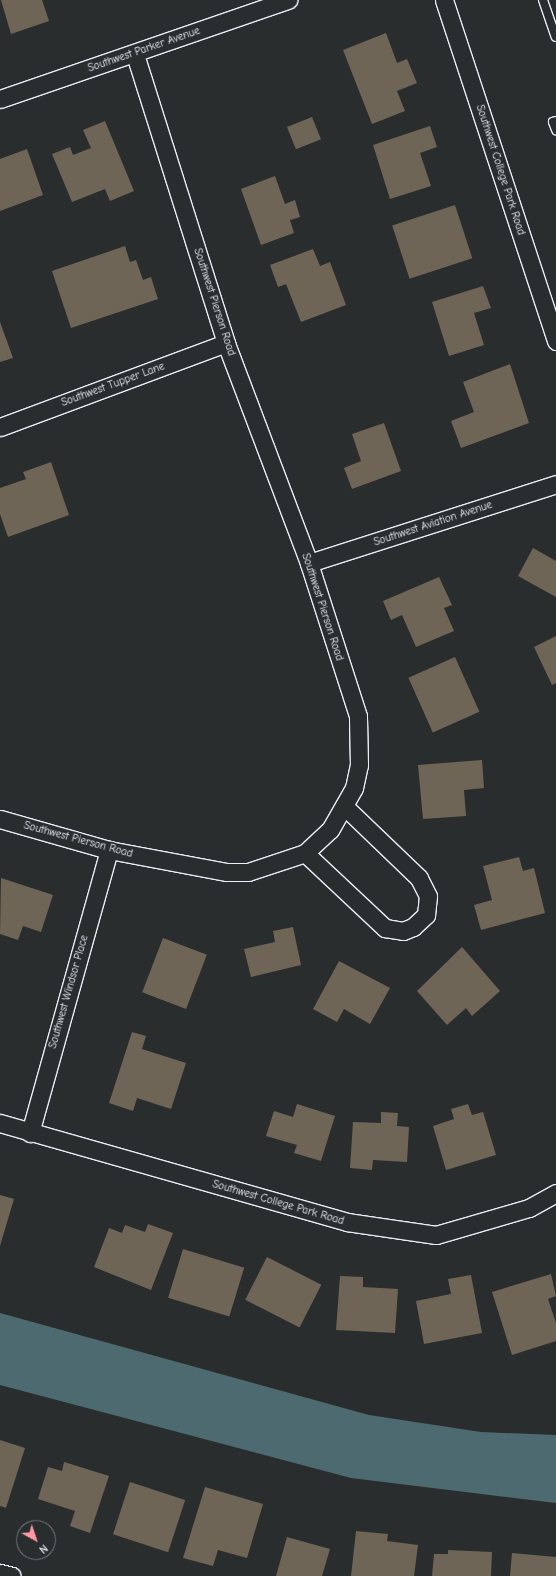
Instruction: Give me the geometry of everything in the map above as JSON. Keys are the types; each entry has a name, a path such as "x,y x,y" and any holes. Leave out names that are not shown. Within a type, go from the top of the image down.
{"street":[{"name":"Southwest Parker Avenue","path":"0,99 288,0"},
{"name":"Southwest College Park Road","path":"444,0 556,340"},
{"name":"Southwest Pierson Road","path":"0,819 109,850 227,872 265,868 305,853 330,830 345,807 354,788 359,765 358,716 309,563 226,343 134,54"},
{"name":"Southwest Tupper Lane","path":"0,427 226,343"},
{"name":"Southwest Aviation Avenue","path":"309,563 556,484"},
{"path":"305,853 385,928 403,930 413,927 426,915 428,896 419,878 345,807"},
{"name":"Southwest Windsor Place","path":"30,1133 109,850"},
{"name":"Southwest College Park Road","path":"0,1124 347,1222 436,1235 529,1208 556,1192"},
{"path":"0,1573 12,1576"}],"lane":[{"path":"543,0 556,37"},
{"path":"556,121 553,122 556,130"}],"water":[{"path":"0,1313 369,1415 481,1432 556,1435 556,1503 351,1478 0,1385"}],"building":[{"path":"1,0 42,0 49,21 11,34"},
{"path":"386,33 397,63 407,59 417,83 397,91 405,111 372,124 343,50"},
{"path":"312,117 321,139 296,149 287,127"},
{"path":"105,121 134,191 110,201 105,189 72,202 52,154 70,147 73,155 91,148 83,130"},
{"path":"430,126 437,147 420,153 431,186 390,199 373,145"},
{"path":"27,149 43,195 0,211 0,159"},
{"path":"275,176 285,204 295,200 300,217 290,220 294,233 261,245 241,189"},
{"path":"455,205 472,258 410,279 392,225"},
{"path":"125,246 130,262 136,260 143,280 151,277 158,299 71,328 52,271"},
{"path":"313,249 320,266 330,262 346,305 301,322 286,284 278,287 270,265"},
{"path":"483,286 491,308 474,313 484,345 449,356 432,302"},
{"path":"0,322 13,358 0,362"},
{"path":"510,364 529,423 461,448 451,421 474,412 463,382"},
{"path":"384,423 401,471 352,489 344,468 361,461 352,434"},
{"path":"51,462 69,515 8,537 0,514 0,488 26,479 23,472"},
{"path":"533,548 556,561 556,597 518,576"},
{"path":"439,577 452,605 444,608 454,631 416,647 402,615 391,620 383,601"},
{"path":"556,636 556,683 552,685 534,647"},
{"path":"455,657 479,712 433,733 408,678"},
{"path":"482,760 484,788 464,790 466,816 423,819 418,765"},
{"path":"519,857 523,871 534,868 545,913 481,930 474,905 492,900 483,866"},
{"path":"1,878 53,895 41,932 23,926 18,940 0,934"},
{"path":"293,927 301,965 251,977 244,949 275,942 273,931"},
{"path":"163,938 207,955 186,1009 142,992"},
{"path":"462,947 500,991 472,1016 466,1008 447,1025 417,991"},
{"path":"339,961 390,988 370,1024 344,1009 337,1022 313,1009"},
{"path":"132,1032 146,1036 142,1049 186,1063 171,1109 137,1098 133,1111 109,1103"},
{"path":"297,1104 335,1116 321,1161 294,1153 297,1145 266,1136 274,1111 293,1117"},
{"path":"468,1104 472,1115 483,1112 496,1155 446,1170 433,1126 454,1119 451,1109"},
{"path":"381,1112 398,1113 397,1126 409,1127 407,1162 373,1160 372,1170 350,1168 353,1122 381,1123"},
{"path":"0,1195 14,1199 0,1246"},
{"path":"148,1224 173,1233 151,1290 94,1267 109,1228 122,1233 125,1225 145,1232"},
{"path":"183,1249 244,1268 229,1316 168,1298"},
{"path":"267,1257 321,1285 300,1327 245,1300"},
{"path":"551,1274 556,1296 548,1299 556,1323 556,1341 512,1355 492,1292"},
{"path":"471,1275 482,1333 424,1344 416,1301 451,1294 448,1279"},
{"path":"340,1276 363,1277 363,1287 398,1289 395,1333 336,1330"},
{"path":"0,1440 25,1448 6,1508 0,1506"},
{"path":"64,1462 109,1476 90,1533 70,1526 75,1511 38,1499 48,1467 62,1471"},
{"path":"130,1482 185,1500 168,1552 113,1534"},
{"path":"205,1487 263,1504 247,1558 218,1550 213,1566 183,1558"},
{"path":"356,1531 388,1534 387,1541 418,1545 414,1576 351,1576"},
{"path":"287,1537 330,1549 322,1576 276,1576"},
{"path":"448,1550 492,1552 491,1576 432,1576 434,1554 448,1554"},
{"path":"512,1553 556,1557 556,1576 510,1576"}]}
